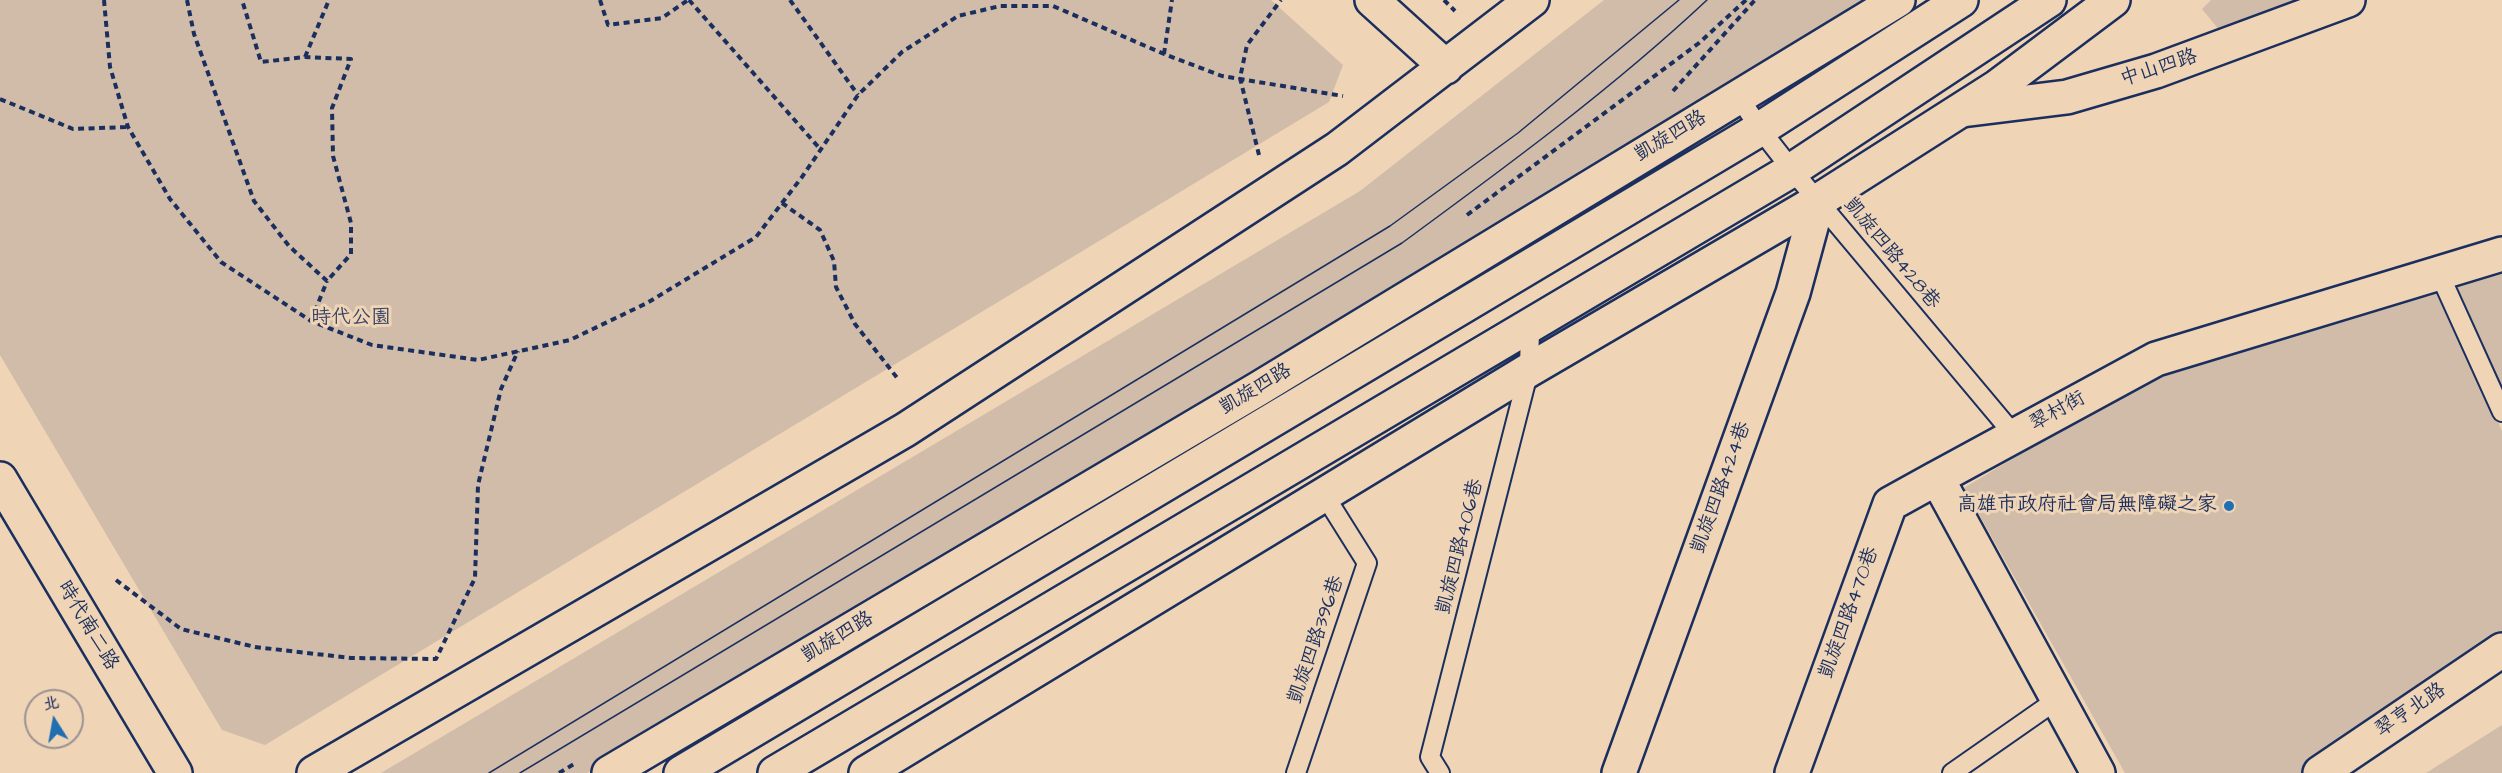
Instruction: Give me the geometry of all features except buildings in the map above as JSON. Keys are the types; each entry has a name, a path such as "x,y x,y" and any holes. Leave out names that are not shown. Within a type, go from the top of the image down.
{"street":[{"path":"1372,0 1446,67"},
{"path":"314,773 905,430 1337,149 1532,0"},
{"name":"凱旋四路","path":"609,773 1258,389 1898,0"},
{"name":"凱旋四路","path":"681,773 1760,129 1961,0"},
{"path":"775,773 1530,328 1792,170 2049,0"},
{"path":"870,772 1529,370 1818,201 1997,87 2113,0"},
{"name":"中山四路","path":"1962,110 2067,97 2156,71 2348,0"},
{"name":"凱旋四路424巷","path":"1619,773 1793,294 1818,201"},
{"name":"翠村街","path":"1937,478 2156,358 2502,254"},
{"path":"1937,478 2098,773"},
{"name":"凱旋四路470巷","path":"1792,773 1890,504 1937,478"},
{"name":"時代南二路","path":"0,479 175,773"},
{"name":"翠亨北路","path":"2320,773 2502,650"}],"lane":[{"name":"凱旋四路428巷","path":"1739,97 1760,129 1792,170 2015,436"},
{"path":"2439,273 2502,412"},
{"name":"凱旋四路406巷","path":"1440,773 1430,757 1529,370 1530,328"},
{"name":"凱旋四路396巷","path":"1296,773 1367,563 1324,496"},
{"path":"1952,773 2058,699"}],"path":[{"path":"104,0 110,67 128,127 170,199 220,261 310,321 372,345 478,360 570,340 647,303 756,237 821,150 858,95 902,52 958,16 1000,6 1053,6 1164,54 1222,76 1349,97"},
{"path":"187,0 194,34 254,201 289,246 327,281"},
{"path":"242,0 261,62 305,57 351,59 332,108 333,156 351,223 351,254 327,281 310,321"},
{"path":"305,57 329,0"},
{"path":"600,0 608,25 662,18 689,0 821,150"},
{"path":"790,0 858,95"},
{"path":"1000,6 1002,0"},
{"path":"1164,54 1172,0"},
{"path":"1260,159 1240,78 1247,45 1281,0"},
{"path":"1444,0 1460,15"},
{"path":"0,99 73,129 128,127"},
{"path":"782,203 820,230 834,261 836,287 855,324 898,379"},
{"path":"116,580 181,629 276,649 351,658 436,659 475,578 478,485 501,389 518,351"}],"green space":[{"name":"時代公園","path":"0,0 1271,0 1343,65 1329,102 265,745 222,730 0,355"},
{"path":"1604,0 1865,0 1729,81 1426,272 587,773 381,773 1360,191"},
{"path":"2211,0 2300,0 2220,31 2202,9"},
{"path":"2502,263 2502,388 2453,278"},
{"path":"2436,283 2502,431 2502,634 2303,773 2125,773 1964,488 2161,369"},
{"path":"2502,725 2502,773 2426,773"}],"tram line":[{"path":"489,773 1390,226 1518,133 1679,0"},
{"path":"520,773 1402,243 1520,156 1596,96 1707,0"}],"place":[{"name":"高雄市政府社會局無障礙之家","path":"2229,506"}]}
